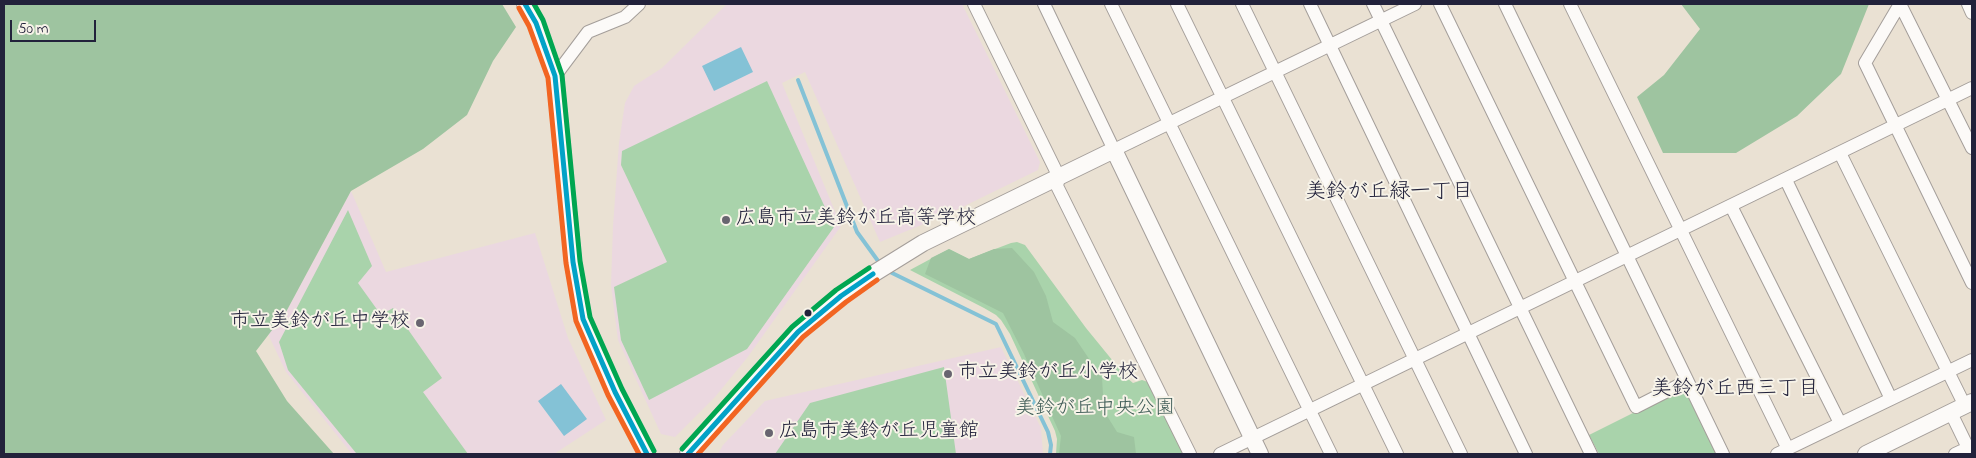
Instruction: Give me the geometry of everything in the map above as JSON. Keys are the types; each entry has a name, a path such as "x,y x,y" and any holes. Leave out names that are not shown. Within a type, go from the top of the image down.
{"street":[{"path":"525,4 536,23 555,76 573,262 583,319 614,392 647,454"},
{"path":"555,76 588,32 625,17 639,4"},
{"path":"974,4 1059,177 1058,186 1190,454"},
{"path":"1044,4 1260,454"},
{"path":"1111,4 1331,454"},
{"path":"1177,4 1396,454"},
{"path":"1242,4 1462,454"},
{"path":"1310,4 1526,454"},
{"path":"1373,4 1591,454"},
{"path":"688,454 798,332 842,296 923,243 1416,4"},
{"path":"1440,4 1636,407 1687,381"},
{"path":"1505,4 1723,454"},
{"path":"1570,4 1680,231 1782,452 1972,360"},
{"path":"1900,4 1972,148"},
{"path":"1900,4 1865,63 1972,282"},
{"path":"1968,4 1972,13"},
{"path":"1220,454 1972,88"},
{"path":"1840,152 1948,372 1963,407 1971,449 1954,454"},
{"path":"1786,180 1891,399"},
{"path":"1732,206 1840,424"},
{"path":"1866,454 1963,407"}],"shaded area":[{"name":"広島市立美鈴が丘高等学校","path":"727,4 962,4 1040,162 1038,170 948,214 880,242 805,72 782,83 841,226 747,358 715,397 675,437 661,434 618,340 611,285 619,143 625,103 634,86 662,68"},
{"name":"市立美鈴が丘中学校","path":"351,191 386,272 535,233 568,338 606,420 554,454 352,454 286,372 268,334 286,312"},
{"name":"市立美鈴が丘小学校","path":"1001,347 1041,428 1043,454 718,454 723,445 765,401"}],"green space":[{"path":"4,4 502,4 516,27 493,61 467,115 423,149 351,191 286,312 256,351 287,401 334,454 4,454"},
{"path":"1681,4 1869,4 1841,74 1797,116 1736,153 1663,153 1637,97 1664,75 1700,29"},
{"path":"767,81 834,227 747,349 649,400 621,340 614,287 667,262 621,165 622,151"},
{"path":"348,210 372,266 358,283 381,315 393,308 442,378 423,392 468,454 356,453 288,370 279,342"},
{"name":"美鈴が丘中央公園","path":"1017,242 1025,245 1086,328 1126,377 1133,383 1142,380 1148,382 1183,454 1056,454 1057,439 1055,431 1010,334 1001,320 984,308 910,270 949,249 969,259"},
{"name":"美鈴が丘中央公園","path":"1012,248 1034,272 1046,296 1053,322 1075,338 1102,378 1104,411 1117,432 1134,437 1136,454 1059,454 1061,436 1024,354 1003,313 925,274 931,258 949,249 969,259 994,249"},
{"path":"944,367 956,454 775,454 810,403"},
{"path":"1679,390 1689,394 1716,454 1599,454 1589,435"}],"water":[{"path":"741,47 753,72 714,91 702,66"},
{"path":"561,384 587,419 564,436 538,401"}],"waterway":[{"path":"798,80 857,232 881,265"},
{"path":"888,271 996,324 1048,432 1051,445 1050,454"}],"transit line":[{"path":"525,4 536,23 555,76 573,262 583,319 615,392 647,454"},
{"path":"534,4 543,20 562,75 580,261 590,317 622,389 654,451"},
{"path":"519,8 529,26 548,78 566,263 576,321 608,395 639,454"},
{"path":"682,449 792,327 836,290 869,268"},
{"path":"688,454 798,332 841,296 873,274"},
{"path":"698,454 803,337 877,280"}],"place":[{"name":"広島市立美鈴が丘高等学校","path":"726,220"},
{"name":"市立美鈴が丘中学校","path":"420,323"},
{"name":"市立美鈴が丘小学校","path":"948,374"},
{"name":"広島市美鈴が丘児童館","path":"769,433"}],"district":[{"name":"美鈴が丘緑一丁目","path":"1389,194"},
{"name":"美鈴が丘西三丁目","path":"1735,391"}]}
